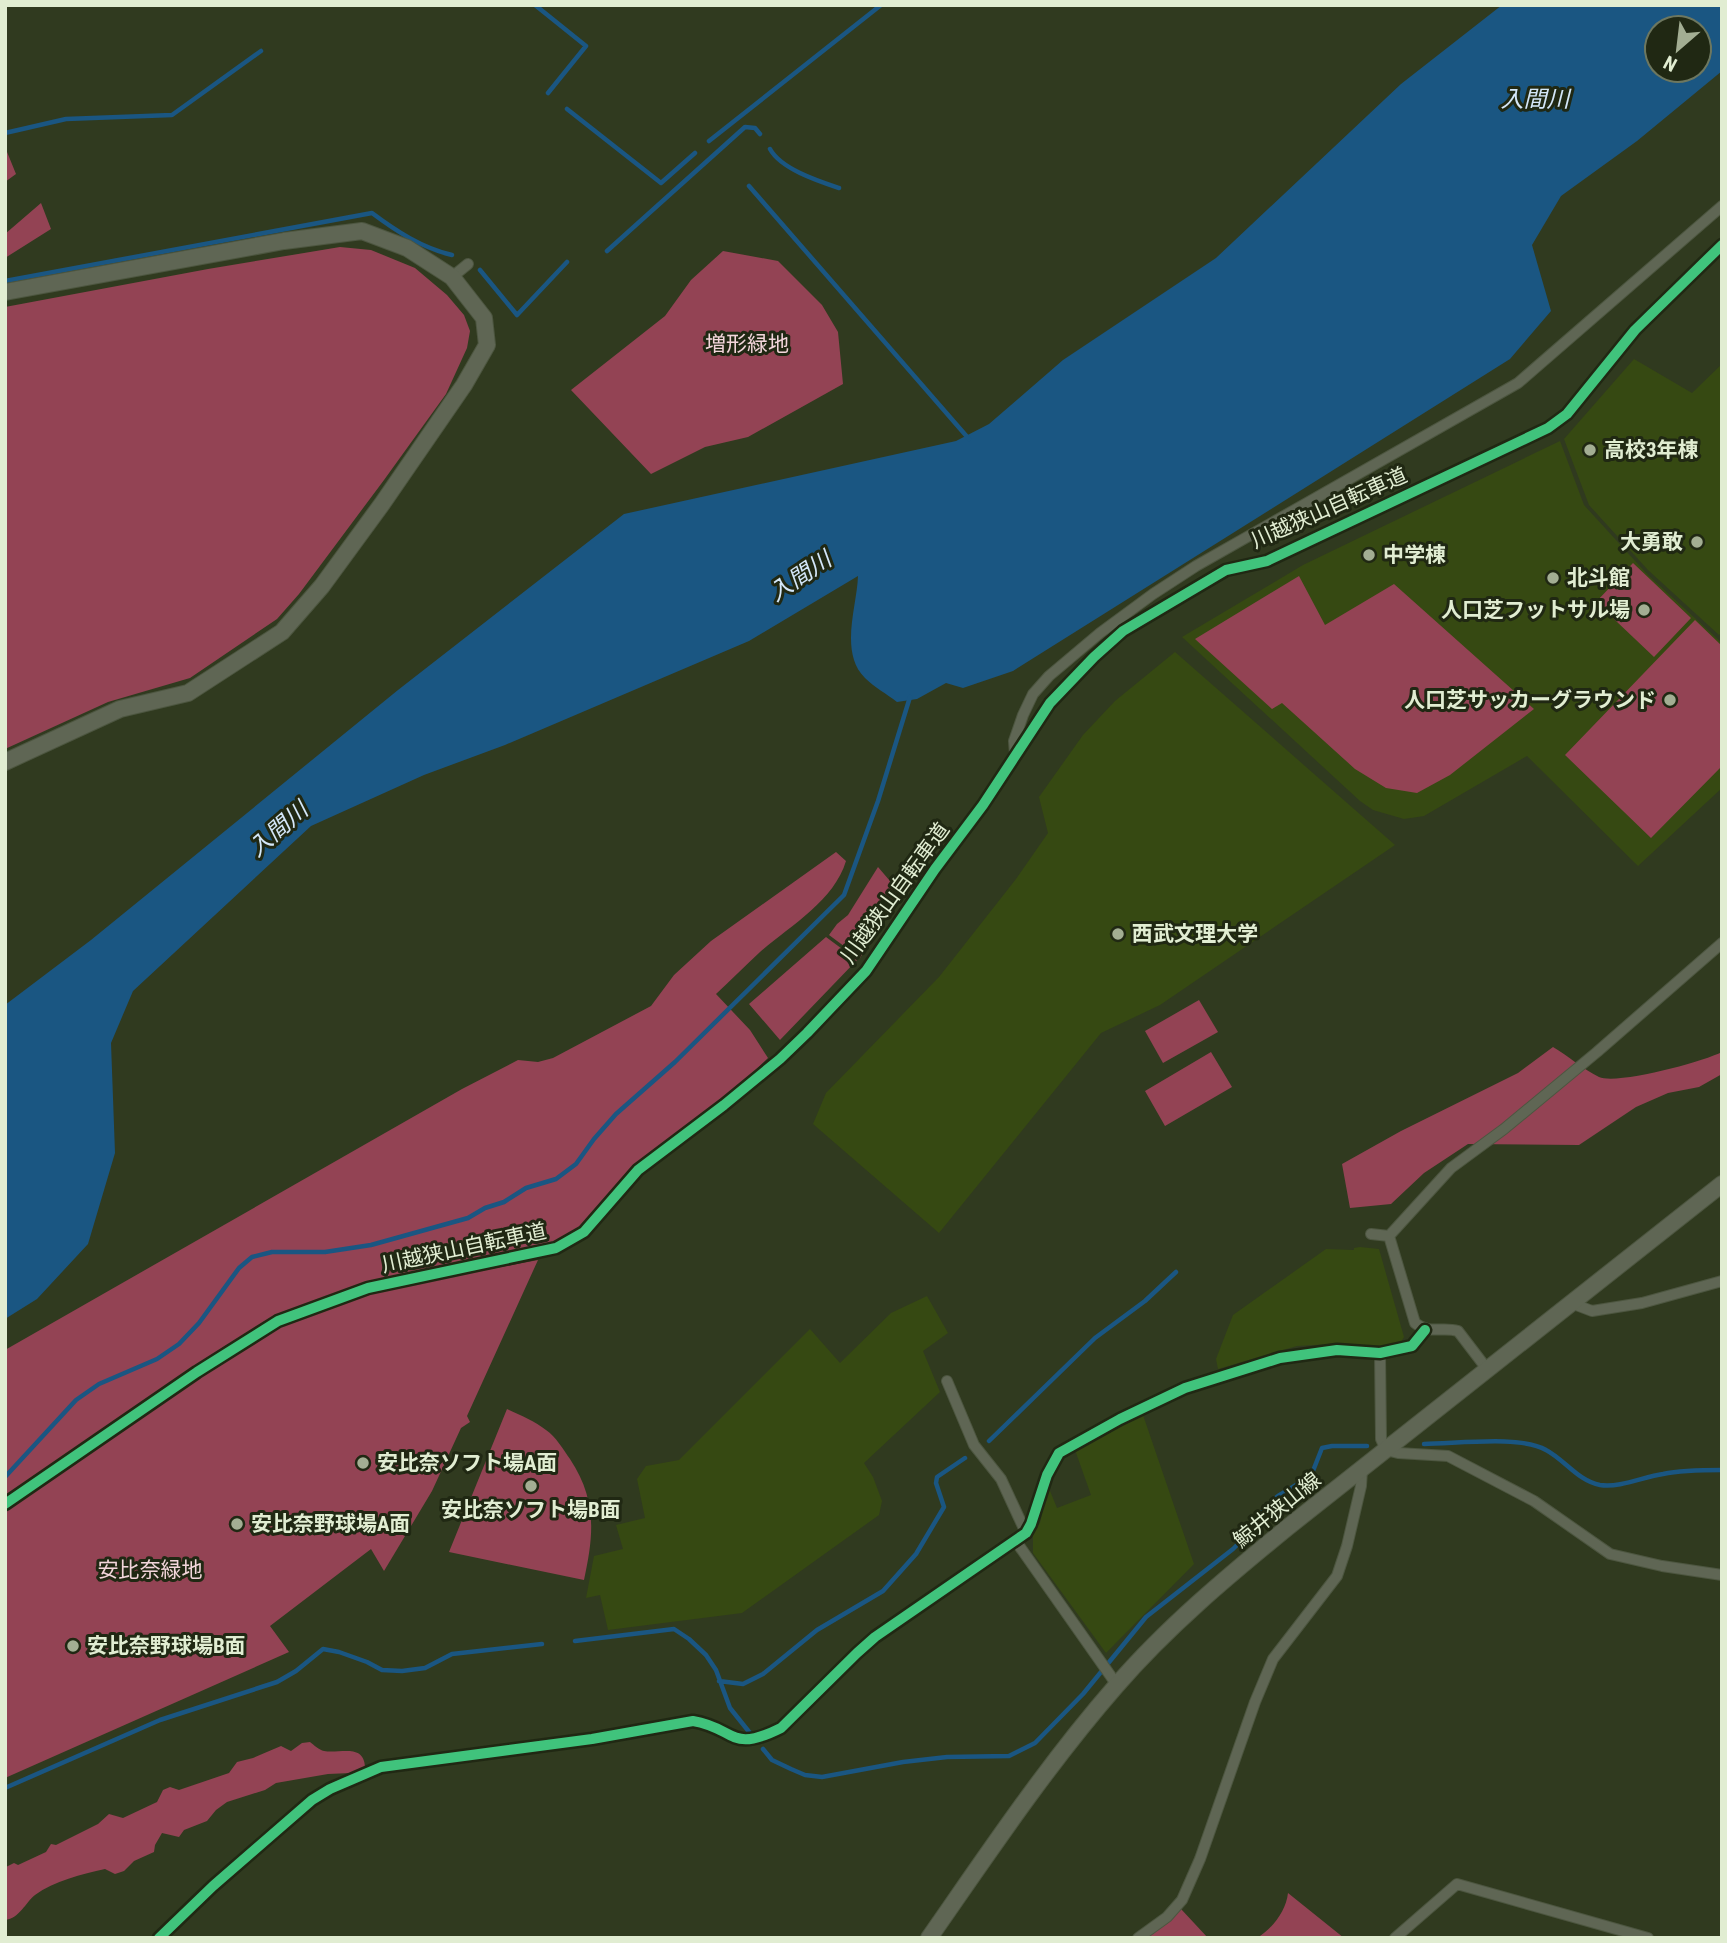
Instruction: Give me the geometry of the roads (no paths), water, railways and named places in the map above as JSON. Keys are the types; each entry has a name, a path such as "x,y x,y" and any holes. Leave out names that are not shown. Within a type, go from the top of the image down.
{"street":[{"path":"1015,754 1014,741 1033,694 1049,676 1100,633 1196,566 1518,383 1722,206"},
{"path":"5,292 284,241 362,231 407,248 452,277 485,318 487,345 464,385 382,504 322,586 282,632 188,693 120,709 5,762"},
{"path":"452,277 468,264"},
{"path":"1389,1237 1451,1168 1504,1129 1597,1052 1722,943"},
{"name":"鯨井狭山線","path":"929,1938 1046,1771 1114,1681 1240,1566 1722,1184"},
{"path":"1371,1234 1389,1237"},
{"path":"1389,1237 1415,1323 1425,1330 1458,1331 1487,1370"},
{"path":"1571,1303 1592,1311 1642,1303 1722,1281"},
{"path":"159,1938 213,1886 312,1800 330,1789 381,1767 593,1739 693,1721 702,1722 729,1737 743,1741 770,1734 781,1728 875,1637 1026,1533 1047,1475 1059,1453 1120,1419 1185,1388 1280,1358 1337,1350 1380,1353 1412,1346 1425,1330"},
{"path":"1380,1353 1381,1438 1386,1450 1448,1456 1534,1502 1610,1554 1662,1566 1722,1575"},
{"path":"947,1381 974,1445 1001,1479 1026,1533"},
{"path":"1138,1938 1167,1917 1182,1900 1196,1870 1255,1702 1273,1659 1337,1576 1362,1486 1362,1469"},
{"path":"1015,1540 1114,1681"},
{"path":"1395,1938 1457,1884 1648,1938"}],"water":[{"name":"入間川","path":"1502,5 1722,5 1722,71 1713,78 1713,14 1643,14 1643,84 1706,84 1637,141 1561,196 1532,245 1551,311 1510,359 1013,671 963,688 946,683 917,699 897,702 865,678 853,655 851,629 858,576 749,641 505,745 424,775 311,826 133,991 111,1043 115,1153 88,1244 37,1299 5,1319 5,1005 91,940 398,690 624,514 956,441 989,424 1063,360 1216,258 1401,84"}],"waterway":[{"path":"535,5 586,46 548,93"},
{"path":"709,141 881,5"},
{"path":"5,133 66,119 172,115 261,51"},
{"path":"567,109 661,183 695,153"},
{"path":"607,251 745,127 755,128 760,134"},
{"path":"770,149 782,163 839,188"},
{"path":"749,186 969,439"},
{"path":"5,281 372,213 410,238 452,255"},
{"path":"480,270 517,315 567,262"},
{"path":"5,1477 76,1400 99,1384 157,1359 179,1344 199,1323 239,1268 252,1257 272,1252 325,1252 371,1245 468,1218 485,1208 504,1202 526,1188 556,1179 576,1164 616,1114 675,1062 844,895 878,801 910,697"},
{"path":"989,1441 1095,1338 1145,1301 1176,1272"},
{"path":"1424,1444 1487,1441 1535,1445 1553,1454 1592,1483 1608,1486 1655,1475 1722,1470"},
{"path":"763,1749 772,1760 805,1775 822,1777 947,1757 1009,1756 1035,1743 1083,1694 1146,1617 1233,1549 1251,1531 1265,1508 1278,1496 1311,1476 1322,1448 1367,1446"},
{"path":"719,1681 743,1684 763,1674 817,1630 883,1591 916,1554 944,1507 936,1483 937,1477 965,1458"},
{"path":"575,1641 674,1629 706,1655 716,1670 730,1708 750,1733"},
{"path":"5,1788 160,1720 277,1682 296,1671 323,1649 339,1652 382,1670 402,1671 425,1668 452,1654 542,1644"}],"place":[{"name":"高校3年棟","path":"1590,450"},
{"name":"大勇敢","path":"1697,542"},
{"name":"中学棟","path":"1369,555"},
{"name":"北斗館","path":"1553,578"},
{"name":"人口芝フットサル場","path":"1644,610"},
{"name":"人口芝サッカーグラウンド","path":"1670,700"},
{"name":"西武文理大学","path":"1118,934"},
{"name":"安比奈ソフト場A面","path":"363,1463"},
{"name":"安比奈ソフト場B面","path":"531,1486"},
{"name":"安比奈野球場A面","path":"237,1524"},
{"name":"安比奈野球場B面","path":"73,1646"}],"park label":[{"name":"増形緑地","path":"747,344"},
{"name":"安比奈緑地","path":"150,1570"}]}
